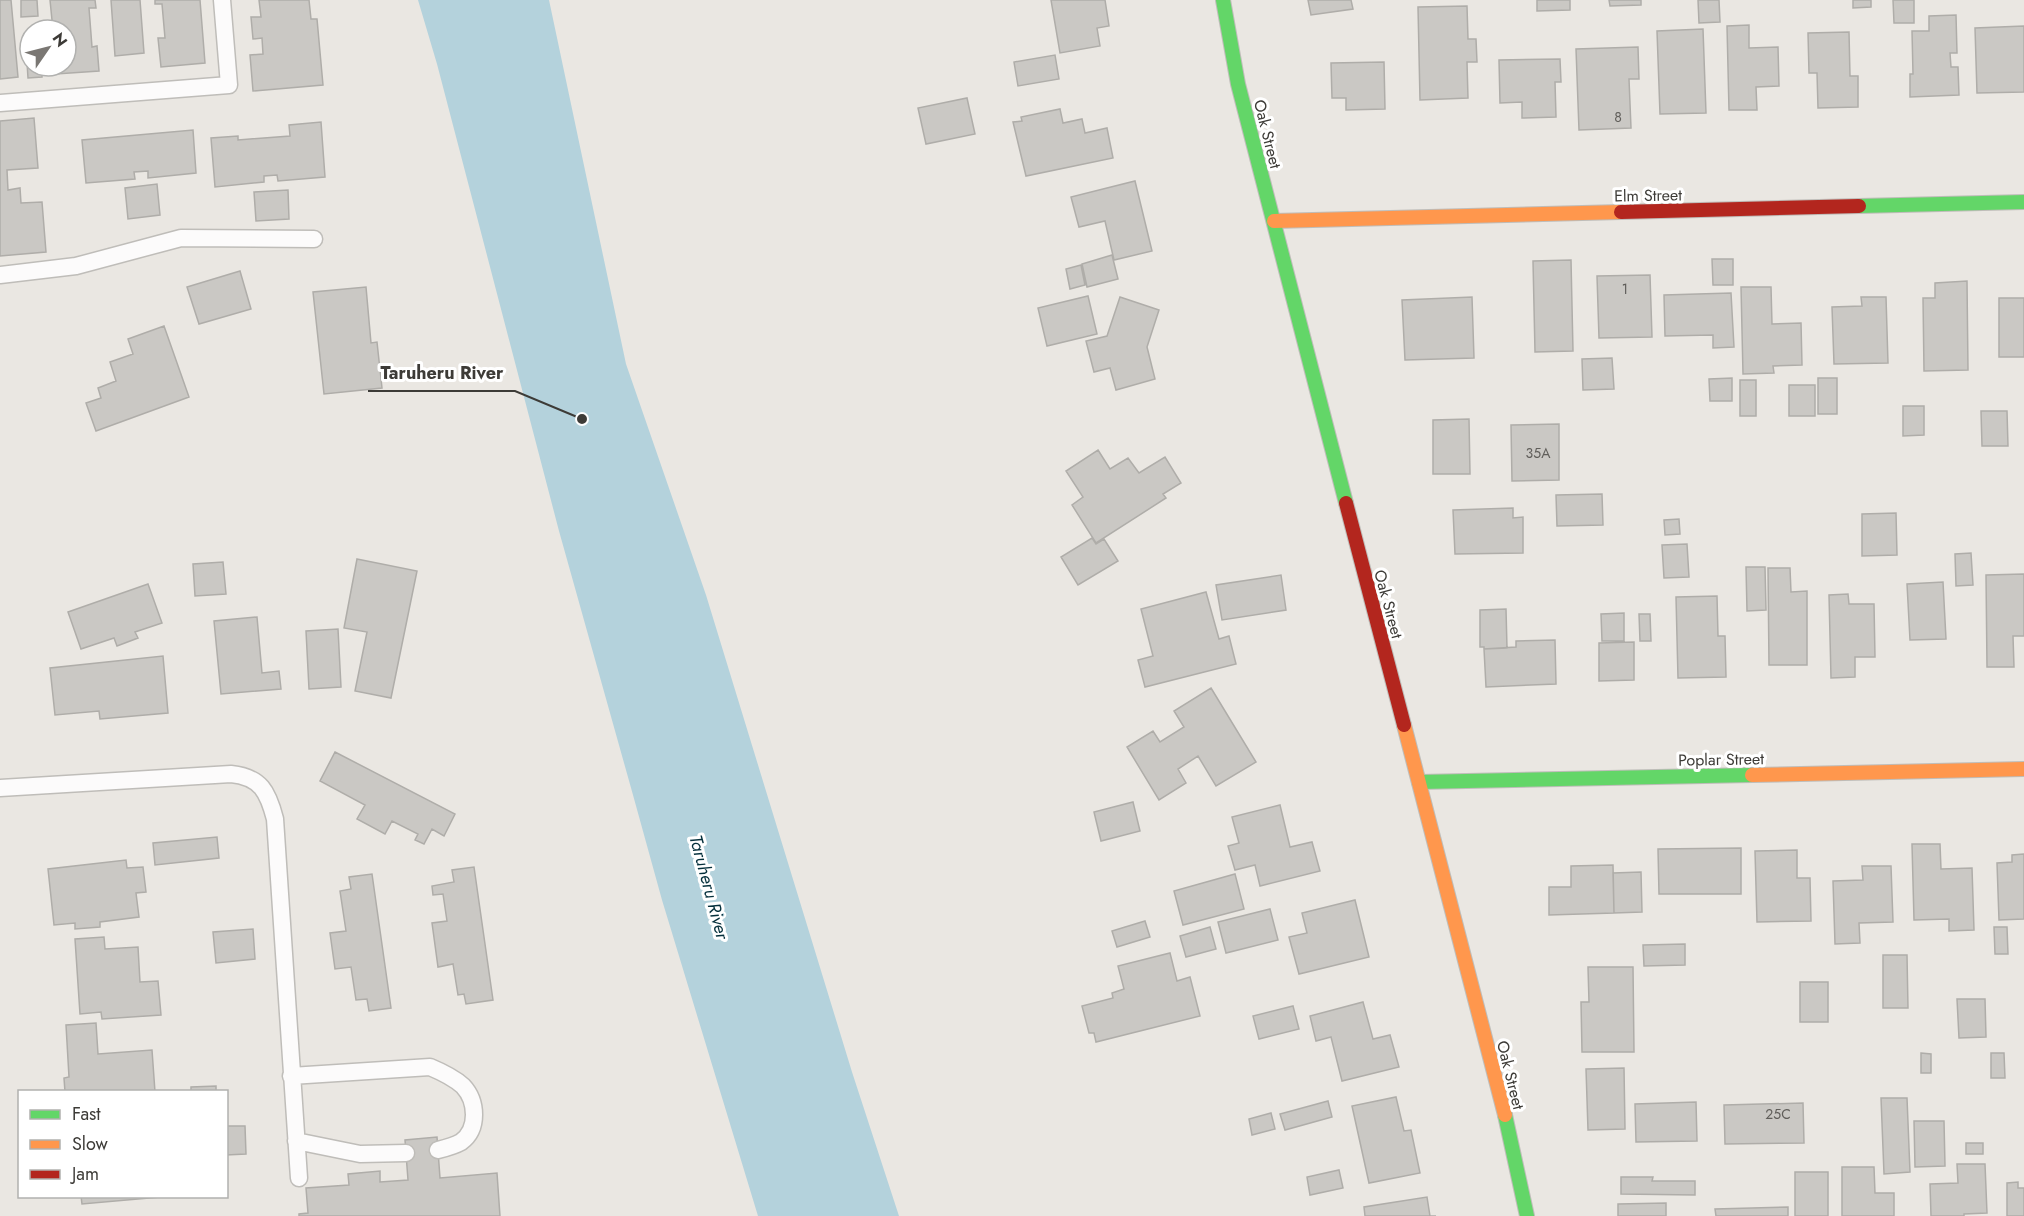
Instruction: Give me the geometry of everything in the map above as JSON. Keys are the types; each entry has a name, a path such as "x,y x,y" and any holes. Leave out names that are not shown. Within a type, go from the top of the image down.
{"street":[{"name":"Oak Street","path":"1223,0 1238,84 1510,1138 1527,1216"},
{"name":"Elm Street","path":"1274,221 2024,202"},
{"name":"Poplar Street","path":"1419,782 2024,769"}],"lane":[{"path":"0,103 230,85 222,0"},
{"path":"0,274 76,266 181,238 314,239"},
{"path":"0,788 231,774 248,777 262,787 275,819 299,1178"},
{"path":"291,1076 430,1067 443,1072 468,1093 472,1100 474,1113 473,1122 465,1138 438,1150"},
{"path":"296,1141 360,1154 406,1153"}],"water":[{"path":"418,0 549,0 626,364 706,595 852,1072 899,1216 758,1216 662,900 559,531 437,64"}],"building":[{"path":"0,0 11,0 18,77 0,79"},
{"path":"21,0 37,0 38,16 21,17"},
{"path":"50,0 95,0 96,8 89,8 92,47 97,46 99,71 78,72 78,18 52,18"},
{"path":"111,0 140,0 144,53 115,56"},
{"path":"155,0 200,0 205,63 161,67 158,38 165,38 162,4 155,4"},
{"path":"259,0 309,0 311,19 317,19 323,85 253,91 250,55 263,54 262,38 253,39 251,17 261,17"},
{"path":"1051,0 1105,0 1109,26 1097,28 1100,46 1060,53"},
{"path":"1308,0 1351,0 1353,9 1311,15"},
{"path":"1537,0 1570,0 1570,10 1537,11"},
{"path":"1609,0 1641,0 1641,5 1610,6"},
{"path":"1698,0 1719,0 1720,22 1699,23"},
{"path":"1853,0 1871,0 1871,7 1853,8"},
{"path":"1893,0 1914,0 1914,23 1894,23"},
{"path":"1467,6 1468,39 1476,39 1477,62 1467,62 1468,98 1420,100 1418,7"},
{"path":"1956,15 1957,53 1950,53 1951,67 1958,67 1959,95 1910,97 1910,74 1913,74 1912,31 1929,31 1929,16"},
{"path":"1749,25 1749,48 1778,47 1779,86 1756,87 1757,110 1729,110 1727,26"},
{"path":"2024,26 2024,92 1977,93 1975,28"},
{"path":"1703,29 1706,113 1660,114 1657,31"},
{"path":"1849,32 1850,76 1858,76 1858,107 1818,108 1817,73 1809,73 1808,33"},
{"path":"1638,47 1639,79 1629,79 1631,128 1579,130 1576,49"},
{"path":"1055,55 1059,79 1018,86 1014,62"},
{"path":"1560,59 1561,82 1555,82 1556,117 1522,118 1522,102 1500,103 1499,60"},
{"path":"1384,62 1385,109 1346,110 1346,98 1332,98 1331,63"},
{"path":"967,98 975,134 926,144 918,108"},
{"path":"1060,109 1063,123 1082,119 1085,133 1107,128 1113,158 1026,176 1013,122 1022,121 1021,117"},
{"path":"34,118 38,168 7,170 8,190 20,188 21,203 42,202 46,252 0,256 0,121"},
{"path":"321,122 325,177 278,181 277,175 264,176 264,182 215,187 211,138 238,136 238,140 290,136 289,125"},
{"path":"193,130 196,173 148,178 148,171 134,172 135,179 86,183 82,140"},
{"path":"1135,181 1152,251 1114,260 1105,221 1079,227 1071,197"},
{"path":"157,184 160,215 128,219 125,188"},
{"path":"288,190 289,219 256,221 254,192"},
{"path":"1112,255 1118,279 1087,287 1082,264"},
{"path":"1712,259 1733,259 1733,285 1713,285"},
{"path":"1571,260 1573,351 1535,352 1533,261"},
{"path":"1081,265 1085,285 1070,289 1066,269"},
{"path":"240,271 251,309 199,324 187,287"},
{"path":"1650,275 1652,337 1599,338 1597,276"},
{"path":"1967,281 1968,370 1924,371 1923,298 1935,298 1935,283"},
{"path":"366,287 371,343 377,342 382,388 324,394 313,292"},
{"path":"1741,287 1771,287 1772,324 1801,323 1802,365 1773,366 1774,373 1743,374"},
{"path":"1731,293 1734,347 1713,348 1713,335 1665,336 1664,295"},
{"path":"1088,296 1097,334 1047,346 1038,308"},
{"path":"1120,297 1159,310 1147,347 1155,379 1116,390 1110,368 1094,372 1086,341 1107,336"},
{"path":"1472,297 1474,358 1405,360 1402,300"},
{"path":"1861,297 1886,297 1888,363 1834,364 1832,307 1862,306"},
{"path":"1999,298 2024,298 2024,357 1999,357"},
{"path":"164,326 189,397 96,431 86,403 101,398 98,388 116,381 110,362 133,354 128,339"},
{"path":"1612,358 1614,389 1583,390 1582,359"},
{"path":"1732,378 1732,401 1710,401 1709,379"},
{"path":"1818,378 1837,378 1837,414 1818,414"},
{"path":"1740,380 1756,380 1756,416 1740,416"},
{"path":"1789,385 1815,385 1815,416 1789,416"},
{"path":"1903,406 1924,406 1924,435 1903,436"},
{"path":"1981,411 2007,411 2008,446 1982,446"},
{"path":"1469,419 1470,474 1433,474 1433,420"},
{"path":"1559,424 1559,480 1512,481 1511,425"},
{"path":"1098,450 1110,469 1128,458 1139,473 1165,457 1181,483 1163,494 1166,498 1096,543 1072,505 1083,497 1066,471"},
{"path":"1602,494 1603,525 1557,526 1556,495"},
{"path":"1513,508 1513,518 1523,517 1523,553 1455,554 1453,510"},
{"path":"1896,513 1897,555 1862,556 1862,514"},
{"path":"1679,519 1680,534 1665,535 1664,520"},
{"path":"1092,538 1096,544 1104,539 1118,561 1078,585 1061,557"},
{"path":"1687,544 1689,577 1664,578 1662,545"},
{"path":"1971,553 1973,585 1956,586 1955,554"},
{"path":"357,559 417,571 391,698 355,691 367,632 344,628"},
{"path":"223,562 226,594 195,596 193,564"},
{"path":"1746,567 1765,567 1766,610 1747,611"},
{"path":"1768,568 1790,568 1791,592 1807,591 1807,665 1769,665"},
{"path":"2024,574 2024,636 2013,636 2014,667 1987,667 1986,575"},
{"path":"1281,575 1286,610 1222,620 1216,585"},
{"path":"1943,582 1946,639 1910,640 1907,584"},
{"path":"148,584 162,623 135,632 138,638 117,646 114,638 81,649 68,612"},
{"path":"1206,592 1219,639 1229,636 1236,664 1145,687 1138,660 1153,656 1141,609"},
{"path":"1848,594 1849,604 1874,604 1875,657 1855,657 1855,677 1831,678 1829,595"},
{"path":"1717,596 1718,636 1725,636 1726,677 1678,678 1676,597"},
{"path":"1506,609 1507,648 1484,649 1480,647 1480,610"},
{"path":"1624,613 1624,641 1602,641 1601,614"},
{"path":"1639,614 1650,614 1651,641 1640,641"},
{"path":"257,617 262,673 279,671 281,689 221,694 214,621"},
{"path":"338,629 341,687 309,689 306,631"},
{"path":"1555,640 1556,684 1486,687 1484,649 1516,647 1516,641"},
{"path":"1634,642 1634,680 1599,681 1599,643"},
{"path":"163,656 168,713 100,719 99,711 55,715 50,668"},
{"path":"1211,688 1256,762 1216,786 1198,756 1178,769 1186,783 1159,800 1127,747 1153,731 1160,742 1184,727 1174,711"},
{"path":"335,752 455,814 444,836 432,829 424,844 415,840 418,834 392,821 385,834 357,819 365,805 320,781"},
{"path":"1133,802 1140,831 1101,841 1094,812"},
{"path":"1280,805 1290,847 1312,842 1320,871 1260,886 1255,865 1235,870 1228,846 1239,843 1232,817"},
{"path":"217,837 219,858 155,865 153,843"},
{"path":"1912,844 1940,844 1941,869 1972,868 1974,930 1949,931 1949,919 1914,920"},
{"path":"1741,848 1741,894 1659,894 1658,849"},
{"path":"1797,850 1797,878 1810,878 1811,921 1757,922 1755,851"},
{"path":"2024,854 2024,919 1999,920 1997,863 2012,862 2012,855"},
{"path":"126,860 127,868 143,867 146,892 136,893 139,917 100,922 100,927 75,929 75,923 54,925 48,869"},
{"path":"1613,865 1614,913 1549,915 1549,887 1571,887 1571,866"},
{"path":"1862,866 1891,866 1893,922 1859,923 1860,943 1835,944 1833,881 1863,880"},
{"path":"474,867 493,1000 466,1004 464,994 458,995 453,964 438,967 432,923 447,921 443,894 433,895 432,886 454,882 452,870"},
{"path":"1641,872 1642,912 1614,913 1613,873"},
{"path":"372,874 391,1008 369,1011 367,999 356,1000 351,967 335,969 330,933 346,931 340,891 351,889 349,877"},
{"path":"1235,874 1244,909 1183,925 1174,891"},
{"path":"1355,900 1369,957 1299,974 1289,937 1307,933 1302,913"},
{"path":"1270,909 1278,940 1226,953 1218,922"},
{"path":"1145,921 1150,937 1117,947 1112,931"},
{"path":"1210,927 1216,949 1186,957 1180,936"},
{"path":"1994,927 2007,927 2008,954 1995,954"},
{"path":"253,929 255,959 216,963 213,932"},
{"path":"104,937 105,949 138,947 140,982 158,981 161,1015 102,1019 101,1012 80,1014 75,939"},
{"path":"1685,944 1685,965 1644,966 1643,945"},
{"path":"1170,953 1177,981 1190,977 1200,1016 1096,1042 1094,1033 1089,1033 1082,1006 1113,998 1112,993 1124,989 1118,966"},
{"path":"1883,955 1907,955 1908,1008 1883,1008"},
{"path":"1588,967 1633,967 1634,1052 1582,1052 1581,1002 1589,1002"},
{"path":"1800,982 1828,982 1828,1022 1800,1022"},
{"path":"1957,999 1985,999 1986,1037 1959,1038"},
{"path":"1363,1002 1373,1039 1390,1035 1399,1067 1342,1081 1331,1037 1316,1041 1310,1016"},
{"path":"1293,1006 1299,1029 1259,1039 1253,1016"},
{"path":"96,1023 98,1054 152,1050 155,1090 65,1090 64,1078 69,1077 66,1025"},
{"path":"1921,1053 1931,1054 1931,1073 1921,1073"},
{"path":"1991,1053 2004,1053 2005,1078 1991,1078"},
{"path":"1624,1068 1625,1129 1588,1130 1586,1069"},
{"path":"216,1086 216,1090 191,1090 191,1087"},
{"path":"1396,1097 1404,1131 1411,1130 1420,1173 1369,1183 1352,1106"},
{"path":"1881,1098 1907,1098 1910,1172 1884,1174"},
{"path":"1328,1101 1332,1117 1285,1130 1280,1114"},
{"path":"1696,1102 1697,1141 1636,1142 1635,1104"},
{"path":"1803,1103 1804,1143 1725,1144 1724,1105"},
{"path":"1271,1113 1275,1129 1252,1135 1249,1119"},
{"path":"1914,1121 1944,1121 1945,1166 1915,1167"},
{"path":"228,1126 245,1126 246,1154 228,1155"},
{"path":"437,1137 440,1178 497,1173 500,1216 299,1216 299,1214 308,1213 306,1188 349,1185 348,1174 380,1171 380,1182 408,1180 405,1140"},
{"path":"1966,1143 1983,1143 1983,1154 1966,1154"},
{"path":"1957,1164 1985,1164 1987,1213 1931,1216 1930,1184 1958,1183"},
{"path":"1842,1167 1874,1167 1875,1193 1894,1193 1894,1216 1842,1216"},
{"path":"1339,1170 1343,1188 1310,1195 1307,1177"},
{"path":"1795,1172 1828,1172 1828,1216 1795,1216"},
{"path":"1621,1177 1653,1177 1652,1181 1695,1181 1695,1195 1621,1194"},
{"path":"2018,1182 2018,1188 2024,1188 2024,1216 2007,1216 2007,1183"},
{"path":"1427,1197 1430,1216 1365,1216 1364,1207"},
{"path":"81,1198 150,1198 82,1204"},
{"path":"1666,1203 1666,1216 1618,1216 1618,1204"},
{"path":"1788,1207 1788,1216 1716,1216 1715,1209"}],"traffic: fast":[{"path":"1223,0 1238,84 1346,503"},
{"path":"1859,206 2024,202"},
{"path":"1419,782 1752,775"},
{"path":"1505,1115 1527,1216"}],"traffic: slow":[{"path":"1274,221 1621,212"},
{"path":"1404,725 1505,1115"},
{"path":"1752,775 2024,769"}],"traffic: jam":[{"path":"1621,212 1859,206"},
{"path":"1346,503 1404,725"}],"place":[{"name":"Taruheru River","path":"582,419"}]}
